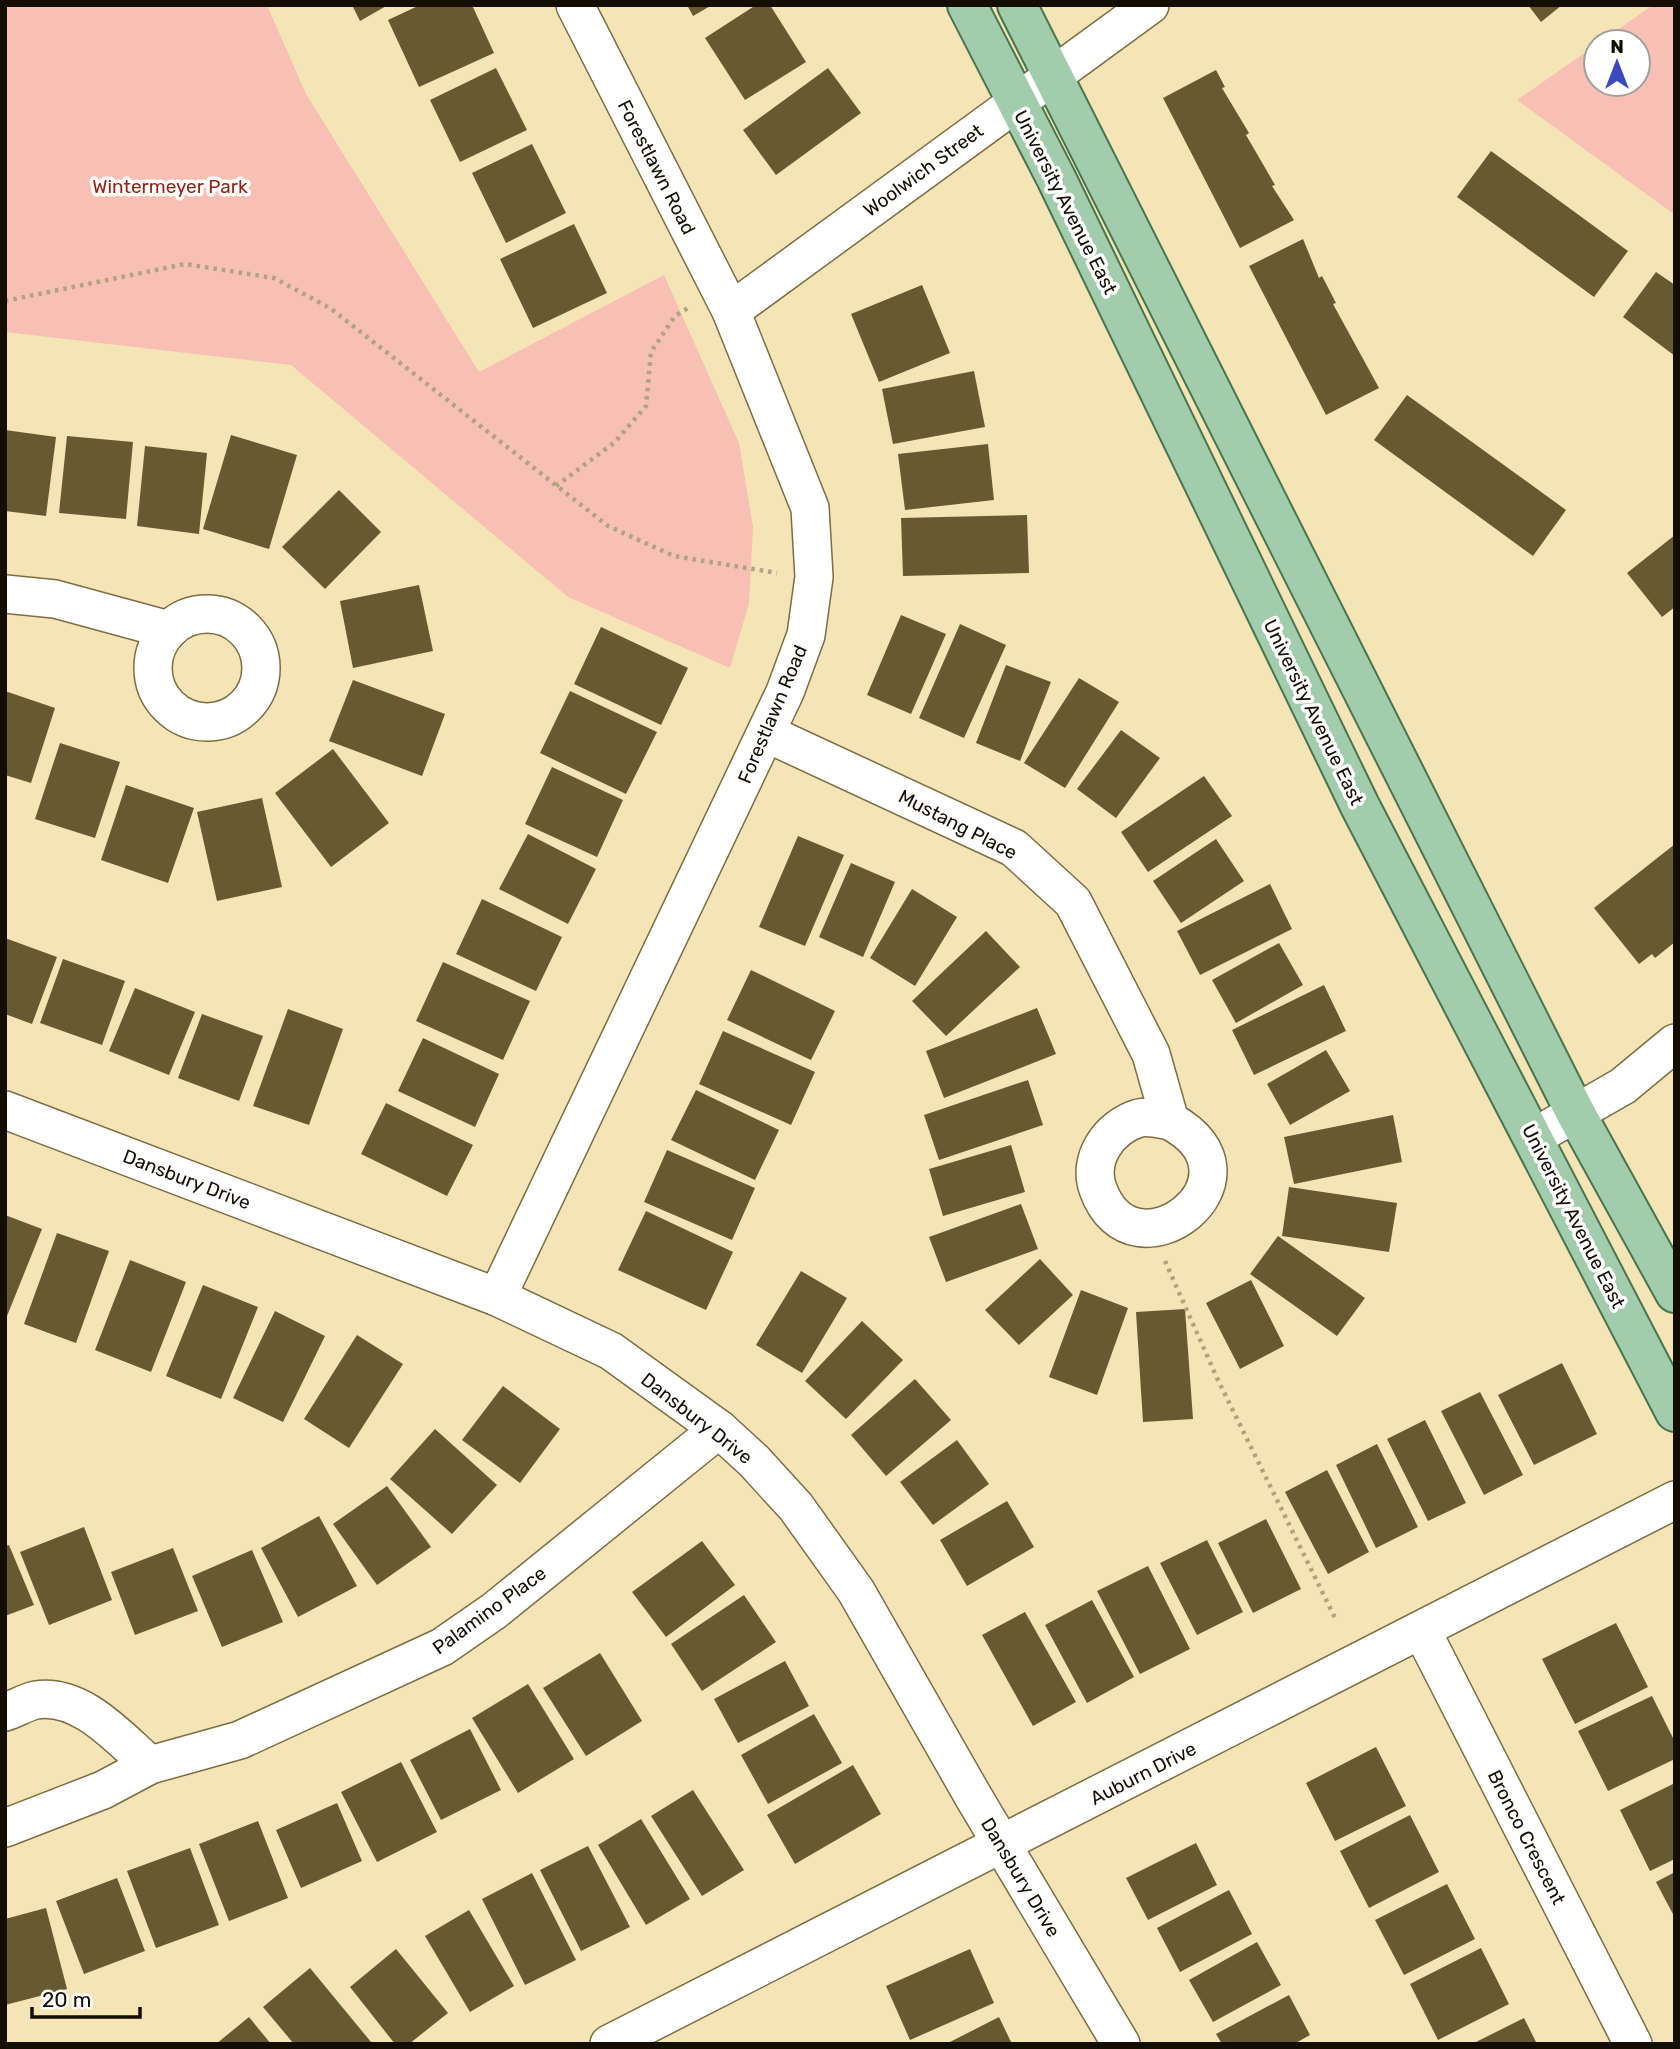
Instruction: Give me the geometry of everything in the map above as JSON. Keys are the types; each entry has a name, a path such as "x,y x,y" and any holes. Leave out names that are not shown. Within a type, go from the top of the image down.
{"main road":[{"name":"University Avenue East","path":"967,5 1062,190 1360,806 1675,1412"},
{"path":"1017,5 1574,1112 1675,1293"}],"street":[{"name":"Forestlawn Road","path":"497,1297 766,733 806,635 814,577 810,508 731,311 575,5"},
{"name":"Woolwich Street","path":"731,311 1150,5"},
{"path":"5,594 55,599 169,630"},
{"name":"Mustang Place","path":"766,733 1014,848 1073,902 1151,1054 1170,1121"},
{"path":"1534,1137 1623,1086 1675,1043"},
{"name":"Dansbury Drive","path":"5,1110 497,1297 611,1351 719,1429 754,1461 796,1507 856,1591 1001,1844 1121,2044"},
{"path":"1139,1118 1170,1121 1185,1128 1198,1142 1205,1156 1208,1175 1203,1194 1187,1216 1170,1226 1150,1229 1126,1223 1104,1204 1095,1172 1099,1153 1109,1136 1121,1125 1139,1118"},
{"name":"Palamino Place","path":"5,1828 103,1790 150,1765 240,1740 442,1647 494,1611 719,1429"},
{"name":"Auburn Drive","path":"609,2044 1675,1500"},
{"name":"Bronco Crescent","path":"1422,1631 1633,2044"},
{"path":"5,1712 36,1700 66,1702 92,1716 150,1765"}],"path":[{"path":"5,301 185,264 274,278 330,308 608,526 674,556 814,577"},
{"path":"555,485 615,442 646,406 651,352 675,316 695,303"},
{"path":"1150,1229 1223,1390 1336,1620"}],"green space":[{"name":"Wintermeyer Park","path":"5,5 267,5 306,94 479,372 664,275 739,443 753,527 749,603 730,668 568,597 291,365 5,332"},
{"path":"1653,5 1675,5 1675,215 1517,100 1582,55 1582,98 1652,98 1652,28 1620,28"}],"building":[{"path":"352,5 388,5 360,21"},
{"path":"420,5 472,5 494,53 419,87 388,20"},
{"path":"687,5 712,5 693,16"},
{"path":"756,5 770,5 806,62 745,100 705,38"},
{"path":"1528,5 1562,5 1541,22"},
{"path":"496,68 527,130 460,162 430,100"},
{"path":"828,68 861,113 776,175 743,130"},
{"path":"1216,70 1225,87 1222,88 1249,133 1246,135 1275,185 1272,186 1294,220 1240,248 1163,98"},
{"path":"532,144 566,213 506,243 472,173"},
{"path":"1491,151 1628,251 1594,297 1457,197"},
{"path":"574,224 607,293 533,328 500,259"},
{"path":"1303,239 1319,278 1322,276 1336,303 1333,304 1379,388 1326,415 1249,266"},
{"path":"1656,272 1675,285 1675,356 1623,317"},
{"path":"922,285 950,353 879,382 851,314"},
{"path":"974,371 985,427 893,444 882,389"},
{"path":"1407,395 1566,510 1533,556 1374,440"},
{"path":"5,430 56,437 46,516 5,511"},
{"path":"231,435 297,455 269,549 203,529"},
{"path":"67,436 133,442 126,519 59,513"},
{"path":"988,444 994,500 905,510 898,454"},
{"path":"145,446 207,453 199,534 137,526"},
{"path":"339,490 381,532 325,589 282,547"},
{"path":"1027,515 1029,573 903,576 901,518"},
{"path":"1675,535 1675,607 1662,617 1627,573"},
{"path":"419,585 433,651 353,668 340,601"},
{"path":"901,615 946,634 911,714 867,695"},
{"path":"960,624 1006,645 964,738 919,718"},
{"path":"601,627 688,668 661,725 574,684"},
{"path":"1006,665 1051,682 1020,761 976,743"},
{"path":"1079,678 1119,702 1065,788 1024,763"},
{"path":"353,680 445,714 422,776 329,741"},
{"path":"5,691 55,708 31,783 5,775"},
{"path":"570,691 657,732 626,794 540,753"},
{"path":"1121,730 1160,758 1116,818 1077,789"},
{"path":"60,743 120,762 95,838 35,819"},
{"path":"333,749 389,823 331,867 275,793"},
{"path":"552,767 623,800 597,857 525,824"},
{"path":"1204,776 1232,816 1148,872 1121,832"},
{"path":"126,785 194,808 168,883 101,860"},
{"path":"262,798 282,887 217,901 197,812"},
{"path":"528,834 596,869 568,924 499,889"},
{"path":"798,836 844,855 805,946 759,927"},
{"path":"1216,839 1244,881 1181,923 1153,881"},
{"path":"1675,844 1675,942 1655,958 1652,954 1639,964 1594,908"},
{"path":"851,863 895,882 863,957 819,937"},
{"path":"1270,884 1292,929 1200,975 1177,931"},
{"path":"912,889 957,917 915,986 870,958"},
{"path":"482,899 562,937 536,991 456,954"},
{"path":"986,931 1020,967 946,1036 912,1001"},
{"path":"5,938 57,957 32,1024 5,1014"},
{"path":"1279,943 1303,985 1236,1023 1212,980"},
{"path":"63,959 125,981 102,1045 40,1023"},
{"path":"443,962 530,1001 503,1060 416,1021"},
{"path":"751,970 835,1011 811,1060 727,1020"},
{"path":"1324,985 1346,1031 1254,1075 1232,1030"},
{"path":"135,988 195,1012 169,1075 109,1051"},
{"path":"1037,1008 1056,1054 944,1098 926,1051"},
{"path":"288,1009 343,1029 309,1125 253,1106"},
{"path":"202,1014 263,1036 239,1101 178,1078"},
{"path":"723,1031 815,1072 791,1125 699,1084"},
{"path":"423,1038 499,1074 475,1127 398,1091"},
{"path":"1326,1050 1350,1091 1290,1125 1267,1084"},
{"path":"1028,1080 1043,1125 939,1160 924,1115"},
{"path":"696,1090 779,1130 755,1180 671,1140"},
{"path":"386,1103 473,1145 447,1196 361,1154"},
{"path":"1393,1115 1402,1162 1294,1184 1284,1137"},
{"path":"1011,1145 1025,1192 943,1216 929,1169"},
{"path":"667,1150 755,1188 732,1240 644,1202"},
{"path":"1289,1187 1397,1203 1389,1252 1282,1236"},
{"path":"1021,1204 1038,1249 946,1282 929,1237"},
{"path":"646,1211 733,1252 706,1310 618,1270"},
{"path":"5,1215 42,1229 5,1321"},
{"path":"57,1233 109,1251 76,1343 24,1324"},
{"path":"1278,1236 1365,1298 1337,1336 1250,1274"},
{"path":"1040,1259 1073,1295 1019,1345 985,1310"},
{"path":"130,1260 186,1282 151,1372 95,1350"},
{"path":"801,1271 847,1298 802,1373 756,1345"},
{"path":"1251,1280 1284,1346 1240,1369 1206,1303"},
{"path":"203,1285 258,1307 221,1399 166,1376"},
{"path":"1081,1290 1128,1308 1097,1395 1049,1377"},
{"path":"1185,1309 1193,1419 1143,1422 1136,1312"},
{"path":"275,1311 325,1336 283,1422 233,1398"},
{"path":"862,1321 903,1360 846,1419 805,1381"},
{"path":"357,1335 403,1364 349,1448 304,1419"},
{"path":"1562,1363 1597,1434 1534,1465 1498,1395"},
{"path":"915,1379 951,1420 886,1476 851,1435"},
{"path":"503,1386 560,1429 520,1483 462,1440"},
{"path":"1480,1392 1523,1475 1484,1495 1441,1411"},
{"path":"1425,1420 1466,1503 1428,1521 1387,1439"},
{"path":"435,1429 497,1485 452,1534 390,1479"},
{"path":"957,1440 989,1484 933,1525 900,1482"},
{"path":"1377,1444 1418,1527 1376,1548 1336,1465"},
{"path":"1327,1470 1369,1552 1328,1574 1285,1492"},
{"path":"387,1486 431,1547 377,1585 333,1524"},
{"path":"1007,1501 1034,1547 967,1586 940,1540"},
{"path":"319,1516 357,1586 298,1617 261,1548"},
{"path":"1266,1519 1301,1589 1253,1613 1218,1543"},
{"path":"84,1527 112,1600 49,1625 20,1552"},
{"path":"1207,1540 1243,1612 1197,1635 1160,1563"},
{"path":"702,1541 735,1585 666,1637 632,1592"},
{"path":"9,1545 34,1605 5,1616 5,1546"},
{"path":"173,1548 198,1611 135,1635 111,1572"},
{"path":"252,1550 283,1622 222,1647 192,1576"},
{"path":"1148,1566 1190,1649 1140,1674 1097,1591"},
{"path":"744,1595 776,1642 702,1691 671,1644"},
{"path":"1092,1600 1134,1677 1087,1703 1045,1625"},
{"path":"1025,1612 1076,1702 1033,1726 982,1635"},
{"path":"1616,1623 1648,1687 1575,1724 1542,1659"},
{"path":"600,1653 642,1721 586,1756 543,1688"},
{"path":"785,1661 809,1706 738,1743 714,1699"},
{"path":"528,1684 574,1759 518,1793 472,1718"},
{"path":"1652,1696 1675,1742 1675,1759 1608,1791 1578,1731"},
{"path":"814,1714 842,1763 768,1804 741,1755"},
{"path":"470,1729 501,1790 441,1820 410,1760"},
{"path":"1376,1747 1406,1806 1335,1841 1306,1783"},
{"path":"401,1762 437,1832 377,1862 341,1792"},
{"path":"853,1765 881,1814 795,1864 767,1815"},
{"path":"1675,1783 1675,1859 1650,1871 1620,1810"},
{"path":"693,1790 744,1870 702,1896 651,1816"},
{"path":"337,1803 362,1861 301,1888 276,1830"},
{"path":"1410,1815 1439,1872 1369,1908 1340,1851"},
{"path":"641,1819 690,1899 646,1925 598,1845"},
{"path":"258,1821 288,1898 229,1921 199,1844"},
{"path":"1196,1843 1217,1885 1148,1920 1126,1878"},
{"path":"588,1846 630,1927 581,1951 540,1870"},
{"path":"190,1848 219,1925 156,1948 127,1871"},
{"path":"1675,1872 1675,1918 1656,1882"},
{"path":"532,1873 576,1960 525,1985 482,1899"},
{"path":"117,1878 145,1951 84,1974 56,1901"},
{"path":"1447,1884 1475,1939 1404,1975 1375,1920"},
{"path":"1229,1890 1252,1934 1180,1972 1157,1928"},
{"path":"46,1908 67,1989 5,2005 5,1919"},
{"path":"469,1910 514,1986 470,2012 425,1936"},
{"path":"1257,1942 1281,1985 1213,2022 1189,1980"},
{"path":"1481,1948 1509,2004 1438,2040 1410,1984"},
{"path":"396,1949 448,2013 409,2044 395,2044 350,1987"},
{"path":"970,1949 994,2003 910,2040 886,1986"},
{"path":"310,1968 371,2042 369,2044 294,2044 263,2007"},
{"path":"1289,1995 1310,2035 1294,2044 1222,2044 1216,2034"},
{"path":"249,2017 271,2044 216,2044"},
{"path":"999,2017 1012,2044 946,2044"},
{"path":"1524,2018 1537,2044 1472,2044"}]}
